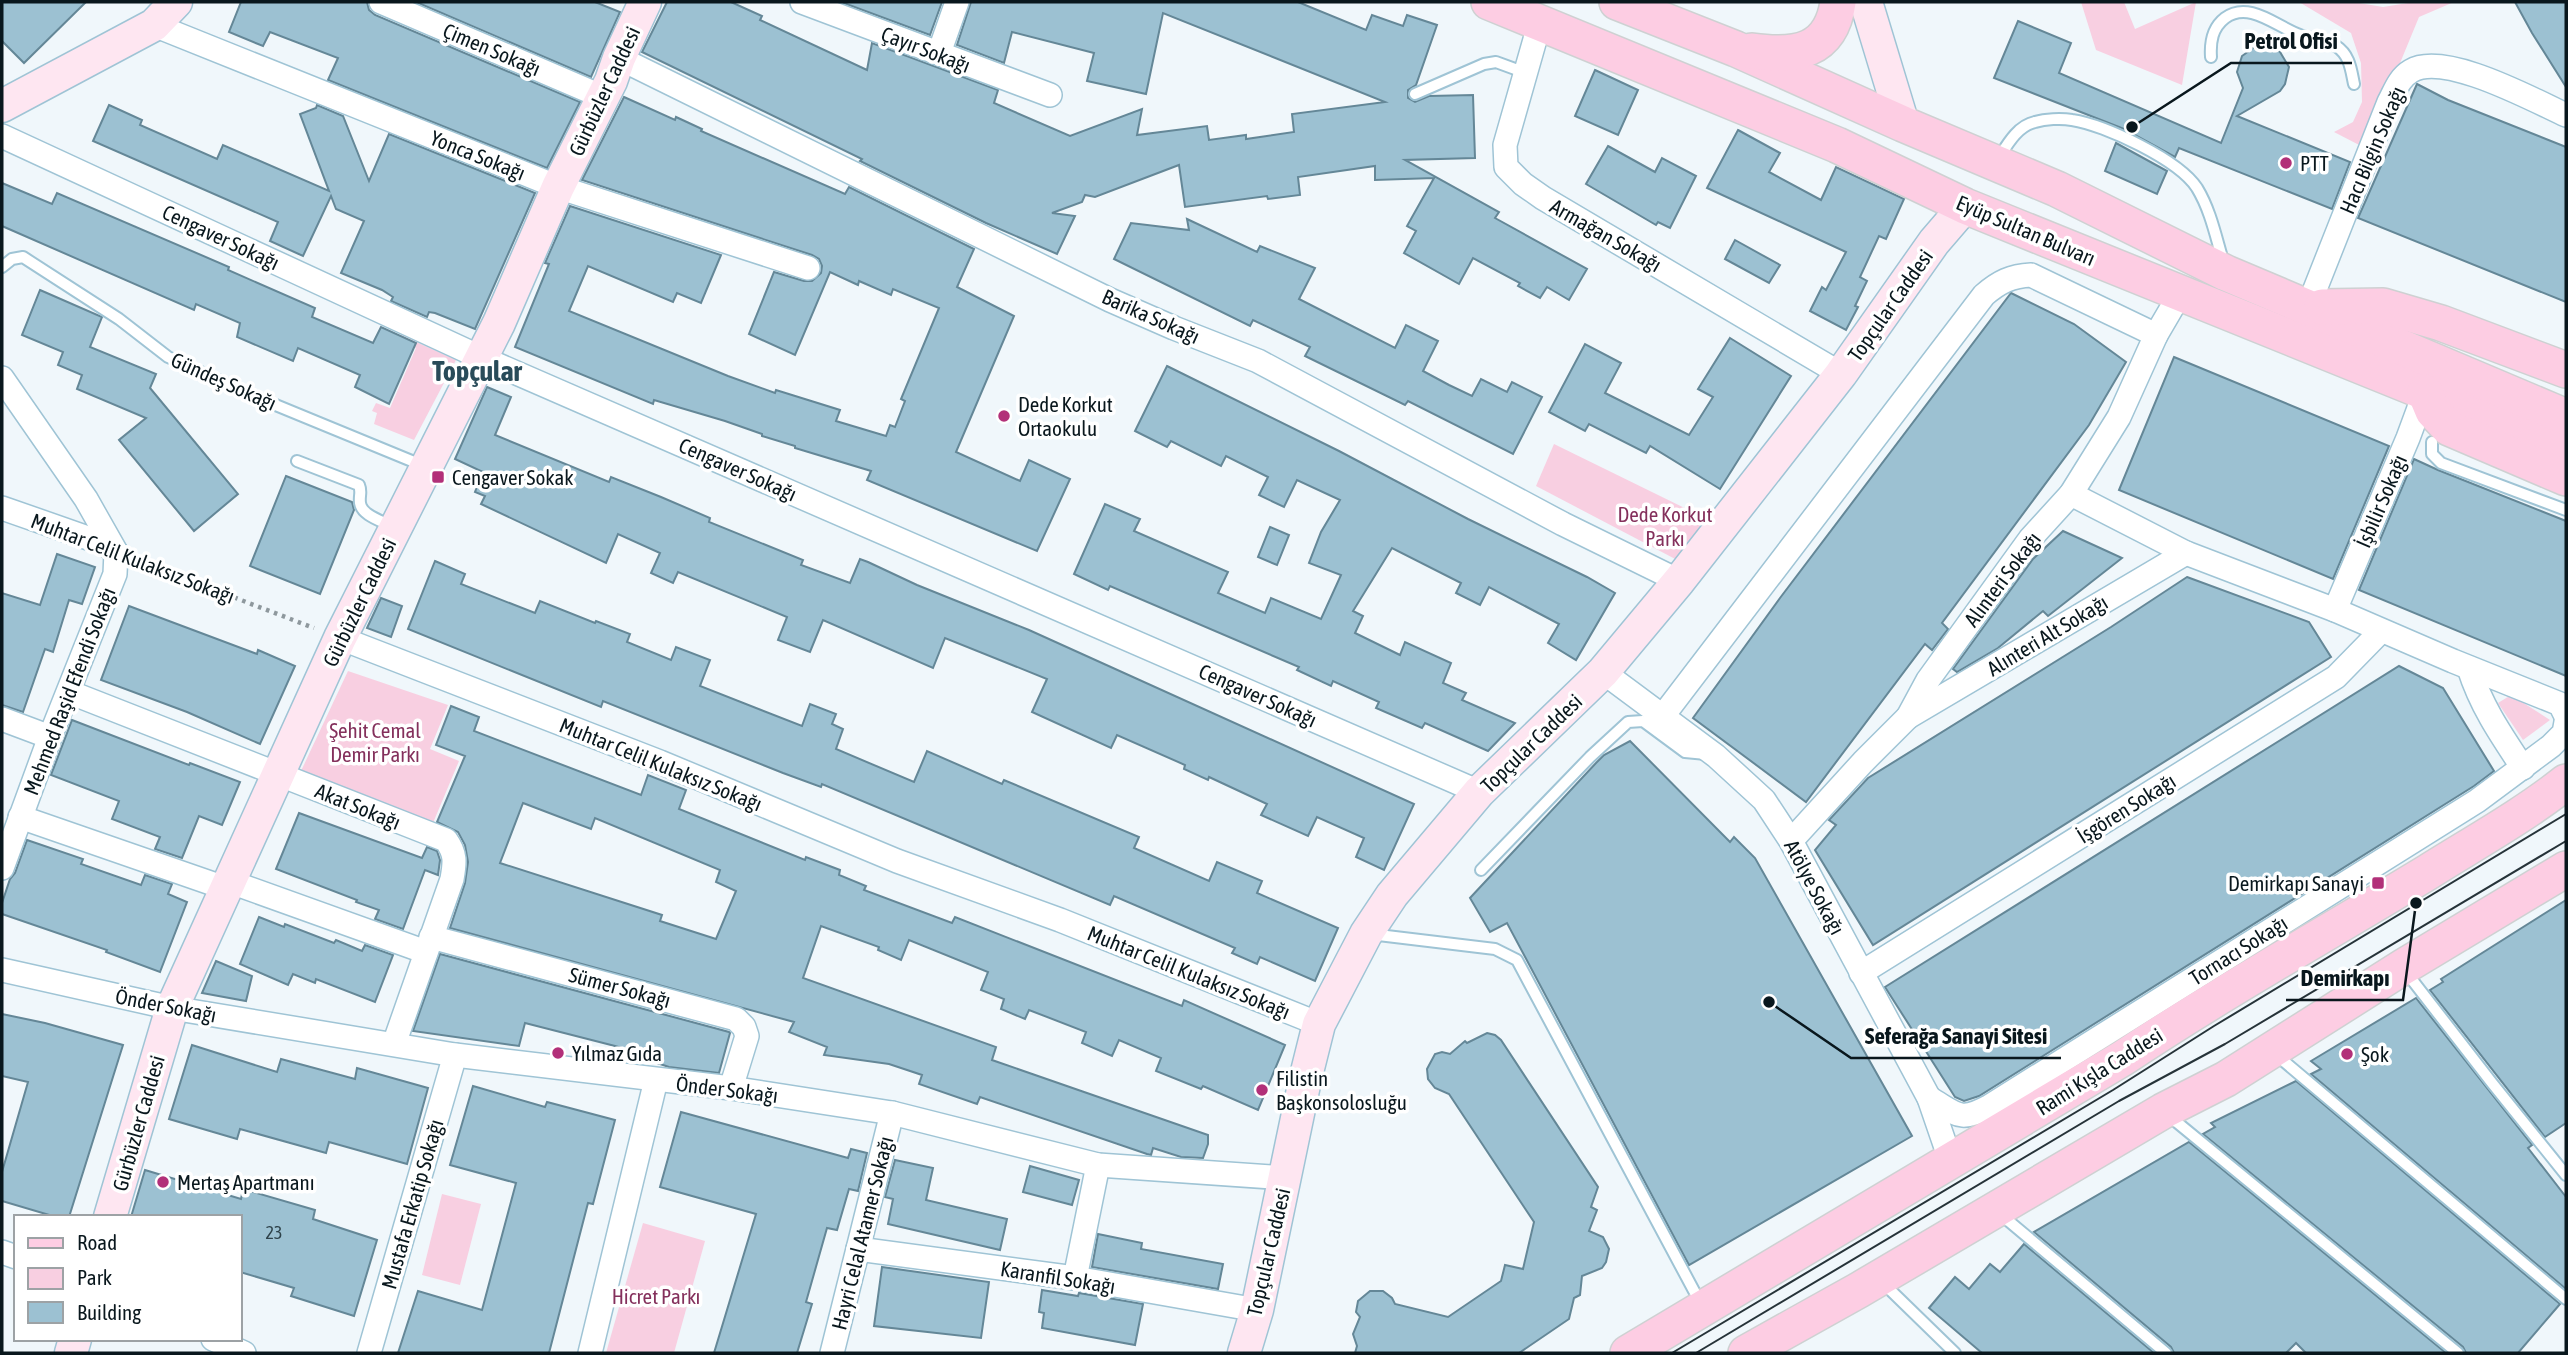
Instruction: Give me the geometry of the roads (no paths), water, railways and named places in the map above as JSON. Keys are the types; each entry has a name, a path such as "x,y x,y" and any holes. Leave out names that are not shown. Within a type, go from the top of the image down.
{"main road":[{"name":"Eyüp Sultan Bulvarı","path":"1489,2 1873,161 1965,205 2566,449"},
{"path":"1617,2 1892,114 1994,163 2056,189 2226,273 2566,417"},
{"path":"1736,49 1764,53 1807,50 1824,40 1836,14 1838,2"},
{"path":"1873,161 1892,114"},
{"path":"1965,205 1986,191 2006,187 2056,189"},
{"path":"2308,307 2383,306 2441,323 2566,370"},
{"path":"2425,391 2433,411 2449,428 2566,478"},
{"name":"Rami Kışla Caddesi","path":"1628,1353 2123,1058 2201,1007 2267,970 2497,829 2566,782"},
{"path":"1746,1353 2163,1111 2226,1079 2403,967 2566,869"}],"street":[{"path":"2,106 154,25 176,2"},
{"name":"Çimen Sokağı","path":"381,2 603,97"},
{"name":"Gürbüzler Caddesi","path":"111,1215 172,1008 277,773 341,638 499,323 558,187 611,81 645,2"},
{"name":"Çayır Sokağı","path":"802,2 1051,96"},
{"path":"939,53 957,2"},
{"path":"1855,2 1870,65 1892,114"},
{"path":"1866,2 1892,114"},
{"name":"Armağan Sokağı","path":"1540,22 1505,145 1506,167 1523,184 1842,374"},
{"name":"Yonca Sokağı","path":"154,25 558,187 808,268"},
{"name":"Barika Sokağı","path":"619,58 1110,300 1258,361 1563,524 1679,581"},
{"name":"Hacı Bilgin Sokağı","path":"2308,307 2389,103 2401,80 2413,70 2436,65 2463,70 2566,114"},
{"name":"Cengaver Sokağı","path":"2,136 482,358 1479,792"},
{"name":"Topçular Caddesi","path":"1244,1353 1257,1310 1319,1024 1366,933 1392,895 1479,792 1603,672 1679,581 1842,374 1934,242 1965,205"},
{"path":"1662,717 1984,295 1998,282 2014,276 2031,275 2156,335"},
{"name":"Alınteri Sokağı","path":"1791,841 1908,717 1928,680 2030,539 2071,494 2119,417 2156,335 2180,294"},
{"path":"2,378 86,499 116,552"},
{"name":"İşbilir Sokağı","path":"2335,610 2425,391"},
{"name":"Tornacı Sokağı","path":"1929,1098 1957,1115 1971,1117 1990,1106 2477,801 2552,746 2566,726 2560,704 2335,610 2186,553 2071,494"},
{"name":"Muhtar Celil Kulaksız Sokağı","path":"2,508 105,544 116,552"},
{"name":"Mehmed Raşid Efendi Sokağı","path":"4,856 115,575 116,552"},
{"name":"Alınteri Alt Sokağı","path":"1908,717 2186,553"},
{"name":"İşgören Sokağı","path":"1861,973 2336,677 2381,631"},
{"name":"Muhtar Celil Kulaksız Sokağı","path":"341,638 660,762 897,861 1059,920 1319,1024"},
{"path":"2469,668 2476,691 2490,720 2522,768"},
{"name":"Atölye Sokağı","path":"1603,672 1716,755 1764,800 1791,841 1929,1098 1951,1162"},
{"name":"Akat Sokağı","path":"69,692 446,840 454,852 452,879 394,1044"},
{"path":"2,719 50,737"},
{"name":"Sümer Sokağı","path":"20,817 227,885 428,944 736,1019 744,1027 747,1036 731,1088"},
{"name":"Önder Sokağı","path":"2,970 172,1008 455,1055 731,1088 892,1113 1098,1165 1285,1178"},
{"name":"Mustafa Erkatip Sokağı","path":"369,1353 455,1055"},
{"path":"590,1353 656,1080"},
{"name":"Hayri Celal Atamer Sokağı","path":"832,1353 892,1113"},
{"path":"1075,1278 1098,1165"},
{"name":"Karanfil Sokağı","path":"858,1249 1075,1278 1257,1310"},
{"path":"217,1341 244,1353"}],"lane":[{"path":"2211,57 2210,43 2217,24 2238,7 2300,35 2336,46 2348,59 2354,84"},
{"path":"1416,94 1484,64 1496,62 1526,74"},
{"path":"1994,163 2015,134 2032,122 2058,119 2073,120 2110,133 2169,160 2182,170 2196,187 2207,209 2226,273"},
{"name":"Gündeş Sokağı","path":"2,267 12,259 23,257 119,318 168,357 249,394 426,467"},
{"path":"2432,442 2432,454 2441,463 2566,510"},
{"path":"297,461 359,485 362,490 362,509 396,528"},
{"path":"1481,870 1590,757 1628,722 1643,721 1685,752 1716,755"},
{"path":"1366,933 1495,950 1517,960 1702,1307"},
{"path":"2403,967 2566,1175"},
{"path":"2270,1050 2566,1299"},
{"path":"2163,1111 2458,1353"},
{"path":"1995,1210 2166,1353"},
{"path":"1879,1278 1955,1353"}],"tram line":[{"path":"1672,1353 2113,1090 2214,1026 2566,814"},
{"path":"1696,1353 2119,1101 2225,1044 2566,841"}],"place":[{"name":"Petrol Ofisi","path":"2132,127"},
{"name":"PTT","path":"2286,163"},
{"name":"Dede Korkut Ortaokulu","path":"1004,416"},
{"name":"Cengaver Sokak","path":"438,477"},
{"name":"Demirkapı Sanayi","path":"2378,883"},
{"name":"Demirkapı","path":"2416,903"},
{"name":"Seferağa Sanayi Sitesi","path":"1769,1002"},
{"name":"Yılmaz Gıda","path":"558,1053"},
{"name":"Şok","path":"2347,1054"},
{"name":"Filistin Başkonsolosluğu","path":"1262,1090"},
{"name":"Mertaş Apartmanı","path":"163,1182"}],"district":[{"name":"Topçular","path":"477,371"}],"park label":[{"name":"Dede Korkut Parkı","path":"1665,526"},
{"name":"Şehit Cemal Demir Parkı","path":"375,742"},
{"name":"Hicret Parkı","path":"656,1296"}]}
